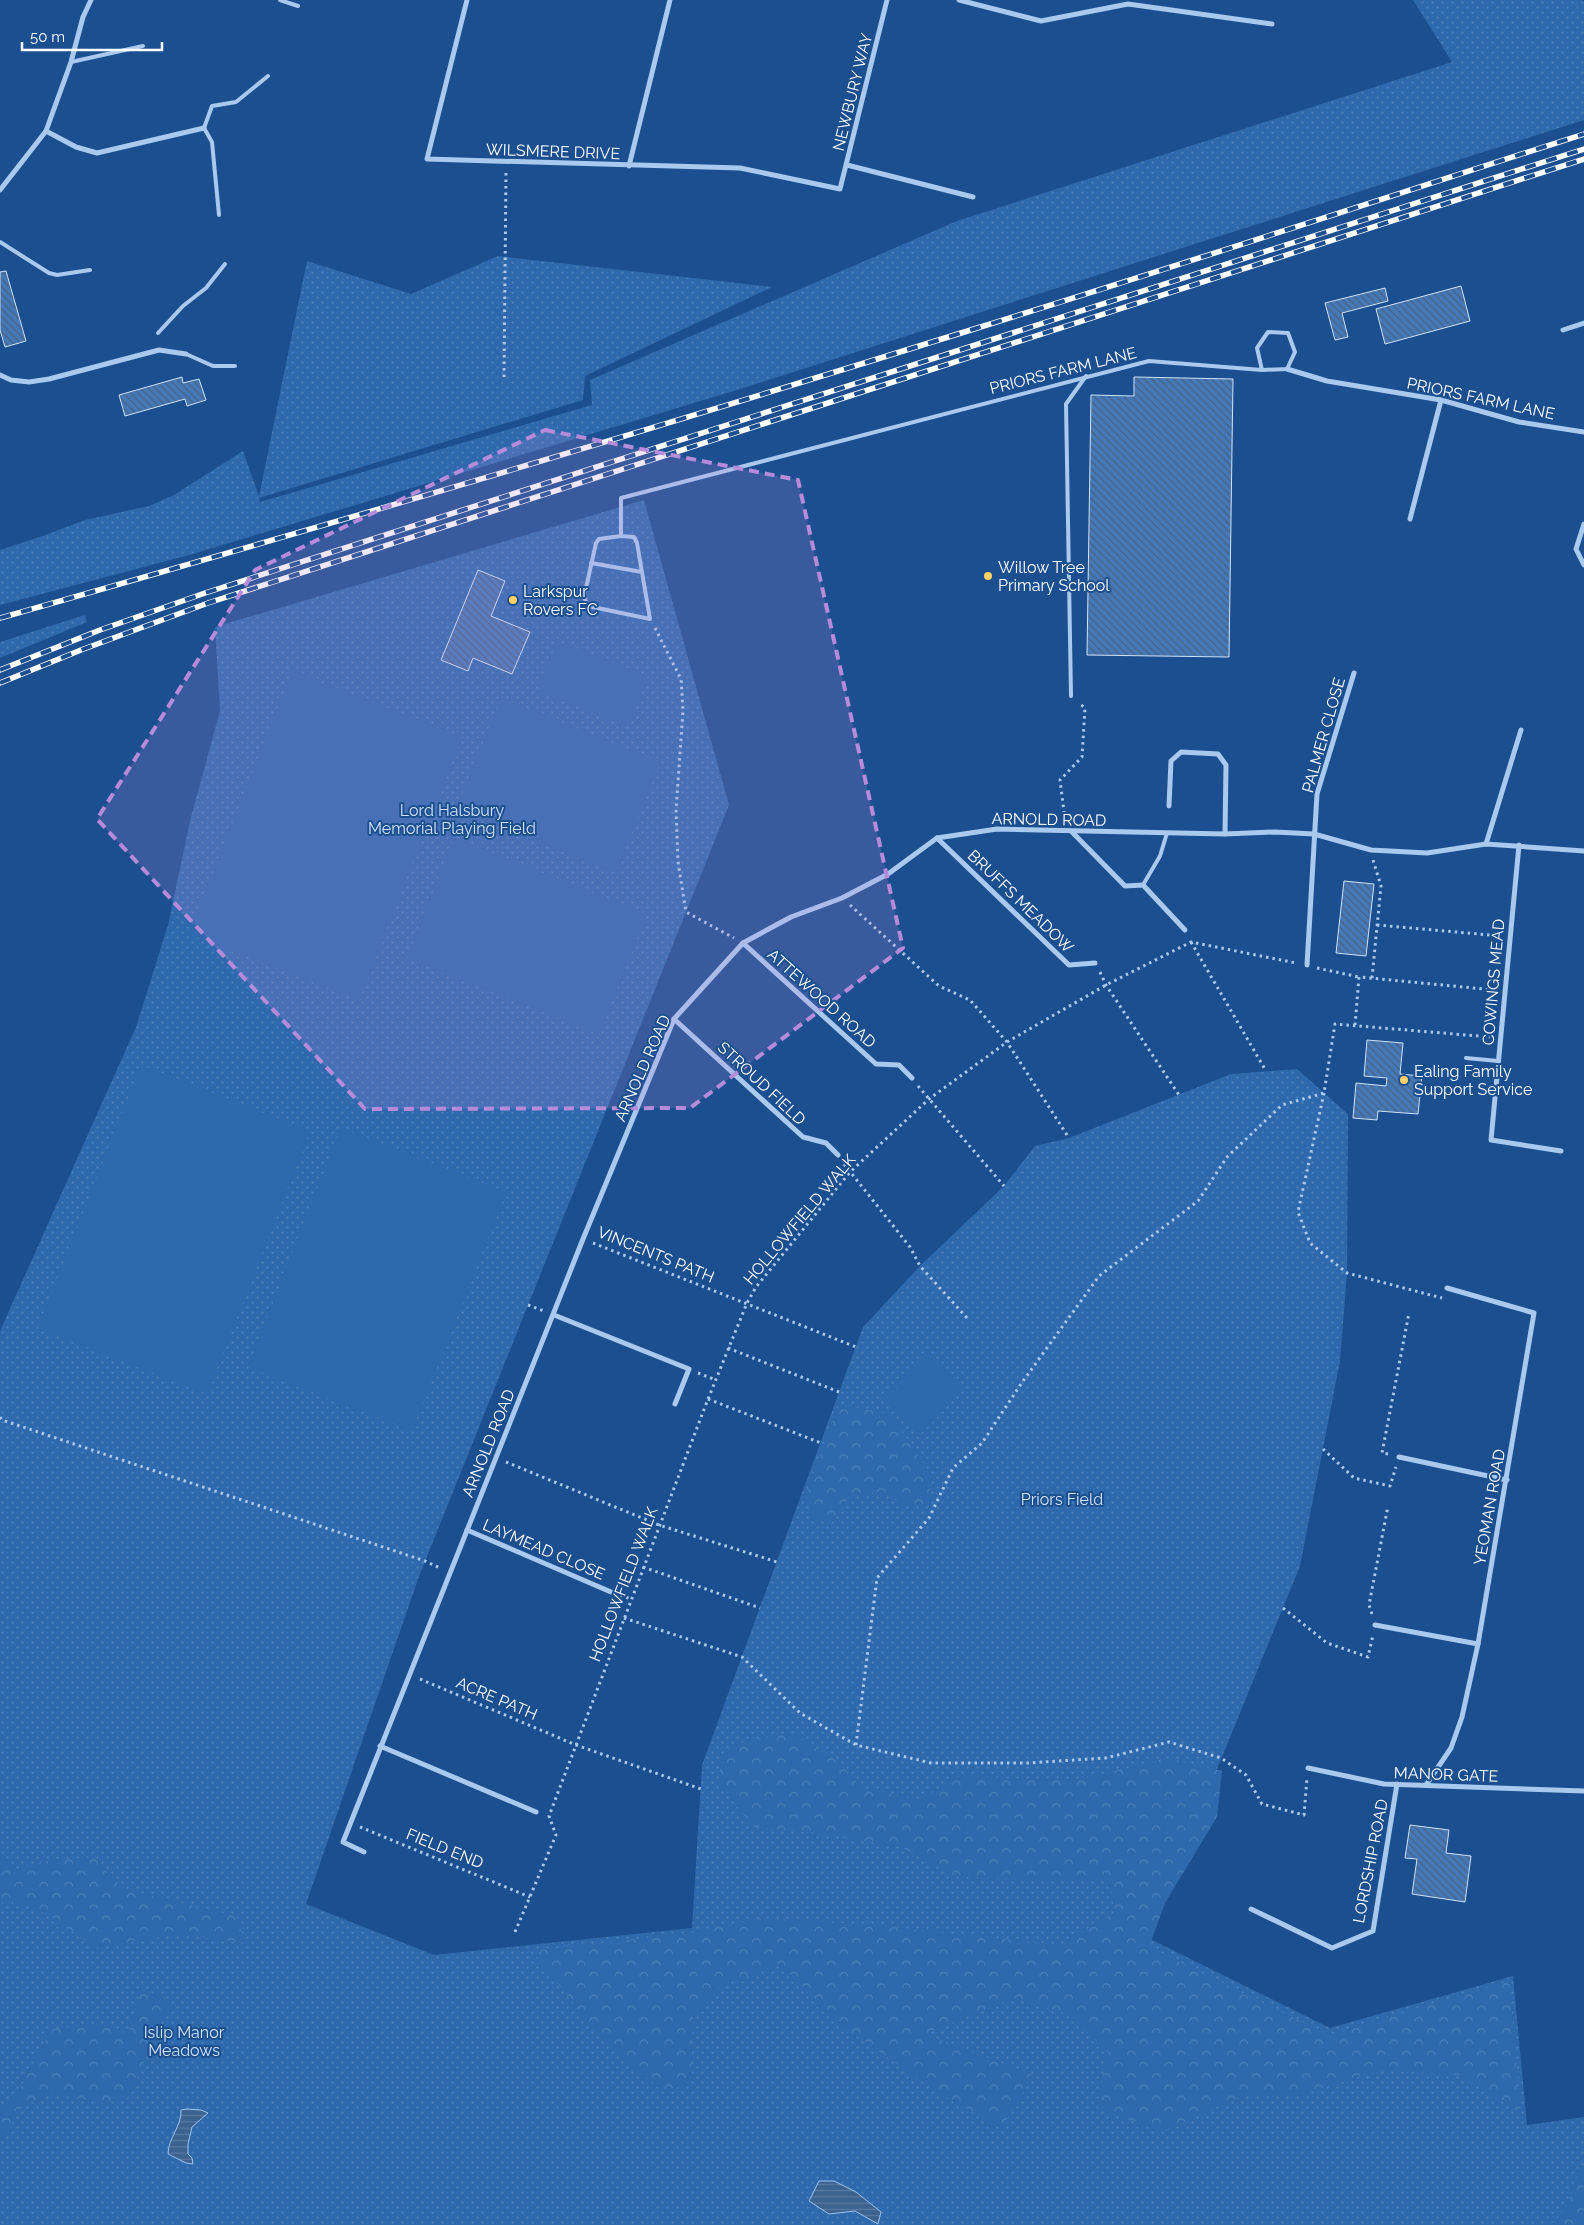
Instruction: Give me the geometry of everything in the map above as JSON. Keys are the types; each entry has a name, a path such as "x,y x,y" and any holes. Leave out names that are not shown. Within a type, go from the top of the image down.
{"street":[{"name":"WILSMERE DRIVE","path":"467,0 427,159 740,168 840,189"},
{"path":"629,166 670,0"},
{"name":"NEWBURY WAY","path":"840,189 848,165 887,0"},
{"path":"959,0 1041,21 1128,4 1272,24"},
{"path":"0,190 46,131 71,62 83,17 91,1"},
{"path":"46,131 76,147 97,153 204,128"},
{"path":"848,165 973,197"},
{"path":"1563,330 1584,323"},
{"path":"0,375 11,380 29,382 48,380 158,350 186,354"},
{"name":"PRIORS FARM LANE","path":"1287,369 1327,381 1441,400 1519,422 1584,432"},
{"path":"1410,518 1441,400"},
{"path":"1584,524 1576,549 1584,566"},
{"name":"PALMER CLOSE","path":"1307,965 1317,794 1354,672"},
{"path":"1486,844 1521,730"},
{"path":"1169,806 1171,761 1181,752 1218,754 1226,765 1225,834"},
{"name":"ARNOLD ROAD","path":"364,1852 342,1842 408,1674 674,1019 743,943 791,916 842,898 888,874 937,838 997,829 1314,834 1371,850 1427,853 1486,844 1584,851"},
{"path":"1069,831 1125,886 1143,885 1185,930"},
{"name":"BRUFFS MEADOW","path":"937,838 1069,965 1095,963"},
{"name":"COWINGS MEAD","path":"1518,845 1492,1140 1561,1151"},
{"name":"ATTEWOOD ROAD","path":"743,943 876,1064 899,1065 912,1078"},
{"name":"STROUD FIELD","path":"674,1019 803,1138 826,1143 838,1155"},
{"name":"YEOMAN ROAD","path":"1426,1785 1451,1748 1462,1717 1478,1644 1534,1313 1446,1288"},
{"path":"554,1314 689,1369 675,1404"},
{"path":"1399,1456 1507,1480"},
{"name":"LAYMEAD CLOSE","path":"467,1530 611,1592"},
{"path":"1375,1625 1478,1644"},
{"path":"380,1746 536,1812"},
{"name":"MANOR GATE","path":"1308,1768 1384,1784 1584,1791"},
{"name":"LORDSHIP ROAD","path":"1250,1909 1332,1948 1373,1932 1397,1784"}],"lane":[{"path":"83,0 91,1"},
{"path":"280,0 298,6"},
{"path":"71,62 143,46"},
{"path":"219,215 212,142 204,128 212,106 236,102 268,76"},
{"path":"0,242 49,274 57,276 90,270"},
{"path":"158,333 183,306 206,288 225,264"},
{"path":"1262,370 1257,348 1268,332 1288,333 1295,352 1287,369"},
{"path":"186,354 213,366 235,366"},
{"name":"PRIORS FARM LANE","path":"621,536 621,498 1086,376 1149,361 1262,370 1287,369"},
{"path":"1072,696 1066,404 1086,376"},
{"path":"621,536 634,538 637,543 650,619 588,606 584,597 596,543 600,539 621,536"},
{"path":"591,563 642,572"},
{"path":"1143,885 1160,856 1167,833"},
{"path":"1466,1058 1498,1061"}],"path":[{"path":"504,377 506,162"},
{"path":"650,619 664,642 681,679 683,711 676,810 678,862 686,912 743,943"},
{"path":"1069,831 1060,780 1082,757 1085,708 1072,696"},
{"path":"1371,850 1380,886 1372,978"},
{"path":"842,898 939,986 970,1000 1007,1042 1068,1138"},
{"path":"1377,925 1510,937"},
{"path":"1185,930 1266,1072"},
{"path":"1191,942 1359,977 1505,990"},
{"name":"HOLLOWFIELD WALK","path":"515,1932 556,1835 549,1816 708,1398 747,1303 756,1287 850,1172 929,1099 1007,1042 1106,985 1191,942"},
{"path":"1095,963 1106,985 1180,1095"},
{"path":"1355,1025 1359,977"},
{"path":"1446,1288 1441,1299 1347,1273 1310,1243 1298,1212 1324,1093 1334,1024 1500,1038"},
{"path":"912,1078 1004,1186"},
{"path":"856,1745 877,1578 929,1518 953,1468 982,1443 1023,1381 1099,1276 1198,1201 1227,1157 1282,1105 1324,1093"},
{"path":"838,1155 910,1247 920,1266 967,1318"},
{"name":"VINCENTS PATH","path":"584,1239 856,1347"},
{"path":"1323,1449 1354,1478 1390,1486 1399,1456 1382,1453 1409,1314"},
{"path":"728,1348 839,1392"},
{"path":"689,1369 716,1380"},
{"path":"708,1398 821,1442"},
{"path":"0,1417 2,1420 425,1561 450,1572"},
{"path":"496,1458 659,1525 777,1562"},
{"path":"1283,1608 1327,1643 1368,1657 1375,1625 1369,1606 1388,1506"},
{"path":"643,1568 760,1608"},
{"path":"624,1618 742,1657 800,1712 856,1745 931,1763 1028,1763 1106,1758 1169,1742 1221,1758 1246,1776 1262,1804 1304,1815 1308,1768"},
{"name":"ACRE PATH","path":"408,1674 576,1745 701,1789"},
{"name":"FIELD END","path":"350,1822 530,1897"}],"highlighted area":[{"path":"545,430 798,480 903,948 690,1108 365,1109 97,819 255,570"}],"green space":[{"path":"1413,0 1582,0 1584,2 1584,120 737,390 193,554 0,605 0,550 85,520 149,506 174,495 243,451 259,496 307,261 411,294 498,256 772,287 585,376 583,400 259,498 260,502 592,405 590,380 957,221 1452,62"},
{"path":"644,500 729,805 418,1579 306,1904 434,1955 692,1928 702,1765 863,1327 920,1266 1004,1186 1035,1146 1069,1138 1231,1074 1297,1069 1348,1114 1347,1273 1340,1361 1300,1566 1148,1938 1330,2028 1513,1976 1527,2125 1584,2117 1584,2225 0,2225 0,1331 136,1027 168,925 190,821 220,711 215,627"},
{"path":"85,615 87,622 0,658 0,642"},
{"path":"557,641 648,676 629,727 538,692"},
{"path":"292,671 462,737 359,1000 189,934"},
{"path":"501,698 660,762 616,873 456,810"},
{"path":"454,838 647,914 599,1034 407,959"},
{"path":"141,1065 310,1131 207,1394 38,1328"},
{"path":"341,1128 506,1192 412,1431 248,1367"},
{"path":"928,1354 964,1388 919,1436 883,1402"},
{"path":"839,1404 890,1414 929,1472 930,1501 905,1505 879,1492 849,1496 831,1524 812,1518 806,1493"},
{"path":"792,1733 838,1761 862,1788 920,1800 959,1776 1074,1781 1168,1758 1222,1771 1217,1817 1165,1903 1149,1947 1329,2035 1509,1981 1521,2113 1460,2075 1383,2070 1297,2095 1246,2094 1163,2132 1098,2108 1107,2051 1068,2014 1013,1998 925,2034 1033,2075 1001,2129 936,2091 848,2030 779,1964 720,1986 693,2014 691,2085 661,2090 599,2036 532,1951 697,1932 763,1918 871,1925 1061,1945 1115,1913 1110,1881 956,1877 901,1847 816,1833 753,1827 718,1781 724,1750 748,1741"},
{"path":"0,1849 14,1872 43,1861 94,1857 122,1888 234,1916 247,1943 178,1934 95,1948 50,1916 25,1905 12,1902 0,1903"},
{"path":"141,1990 172,2000 128,2098 101,2103 53,2093 21,2108 0,2144 0,2107 7,2107 25,2080 51,2029 107,2024 128,2035"},
{"path":"1584,2154 1584,2225 1550,2225 1557,2219 1568,2203"}],"shaded area":[{"path":"181,2110 201,2110 208,2113 192,2127 188,2154 192,2158 193,2164 186,2163 168,2154 170,2143 181,2116"},
{"path":"819,2181 834,2181 856,2192 881,2212 878,2224 855,2211 829,2214 809,2201"}],"building":[{"path":"6,271 26,341 5,347 0,330 0,272"},
{"path":"1461,286 1470,321 1385,344 1376,309"},
{"path":"1385,288 1388,301 1342,313 1348,337 1335,340 1325,303"},
{"path":"182,377 183,383 199,379 206,400 187,406 185,399 125,416 119,395"},
{"path":"1134,377 1233,379 1229,657 1087,655 1091,395 1134,396"},
{"path":"478,570 505,581 491,616 530,632 512,674 473,658 468,671 441,660"},
{"path":"1344,881 1374,884 1366,956 1336,953"},
{"name":"Ealing Family Support Service","path":"1367,1040 1403,1043 1400,1074 1422,1076 1418,1114 1378,1111 1377,1120 1353,1118 1356,1083 1386,1086 1387,1078 1364,1076"},
{"path":"1410,1825 1449,1830 1446,1853 1471,1856 1465,1902 1412,1894 1417,1859 1405,1858"}],"railway":[{"path":"0,618 366,513 731,404 1127,281 1584,134"},
{"path":"0,670 100,630 205,593 1584,149"},
{"path":"0,683 81,650 208,603 1584,159"}],"place":[{"name":"Willow Tree Primary School","path":"988,576"},
{"name":"Larkspur Rovers FC","path":"513,600"},
{"name":"Ealing Family Support Service","path":"1404,1080"}],"park label":[{"name":"Lord Halsbury Memorial Playing Field","path":"452,819"},
{"name":"Priors Field","path":"1062,1499"},
{"name":"Islip Manor Meadows","path":"184,2041"}]}
